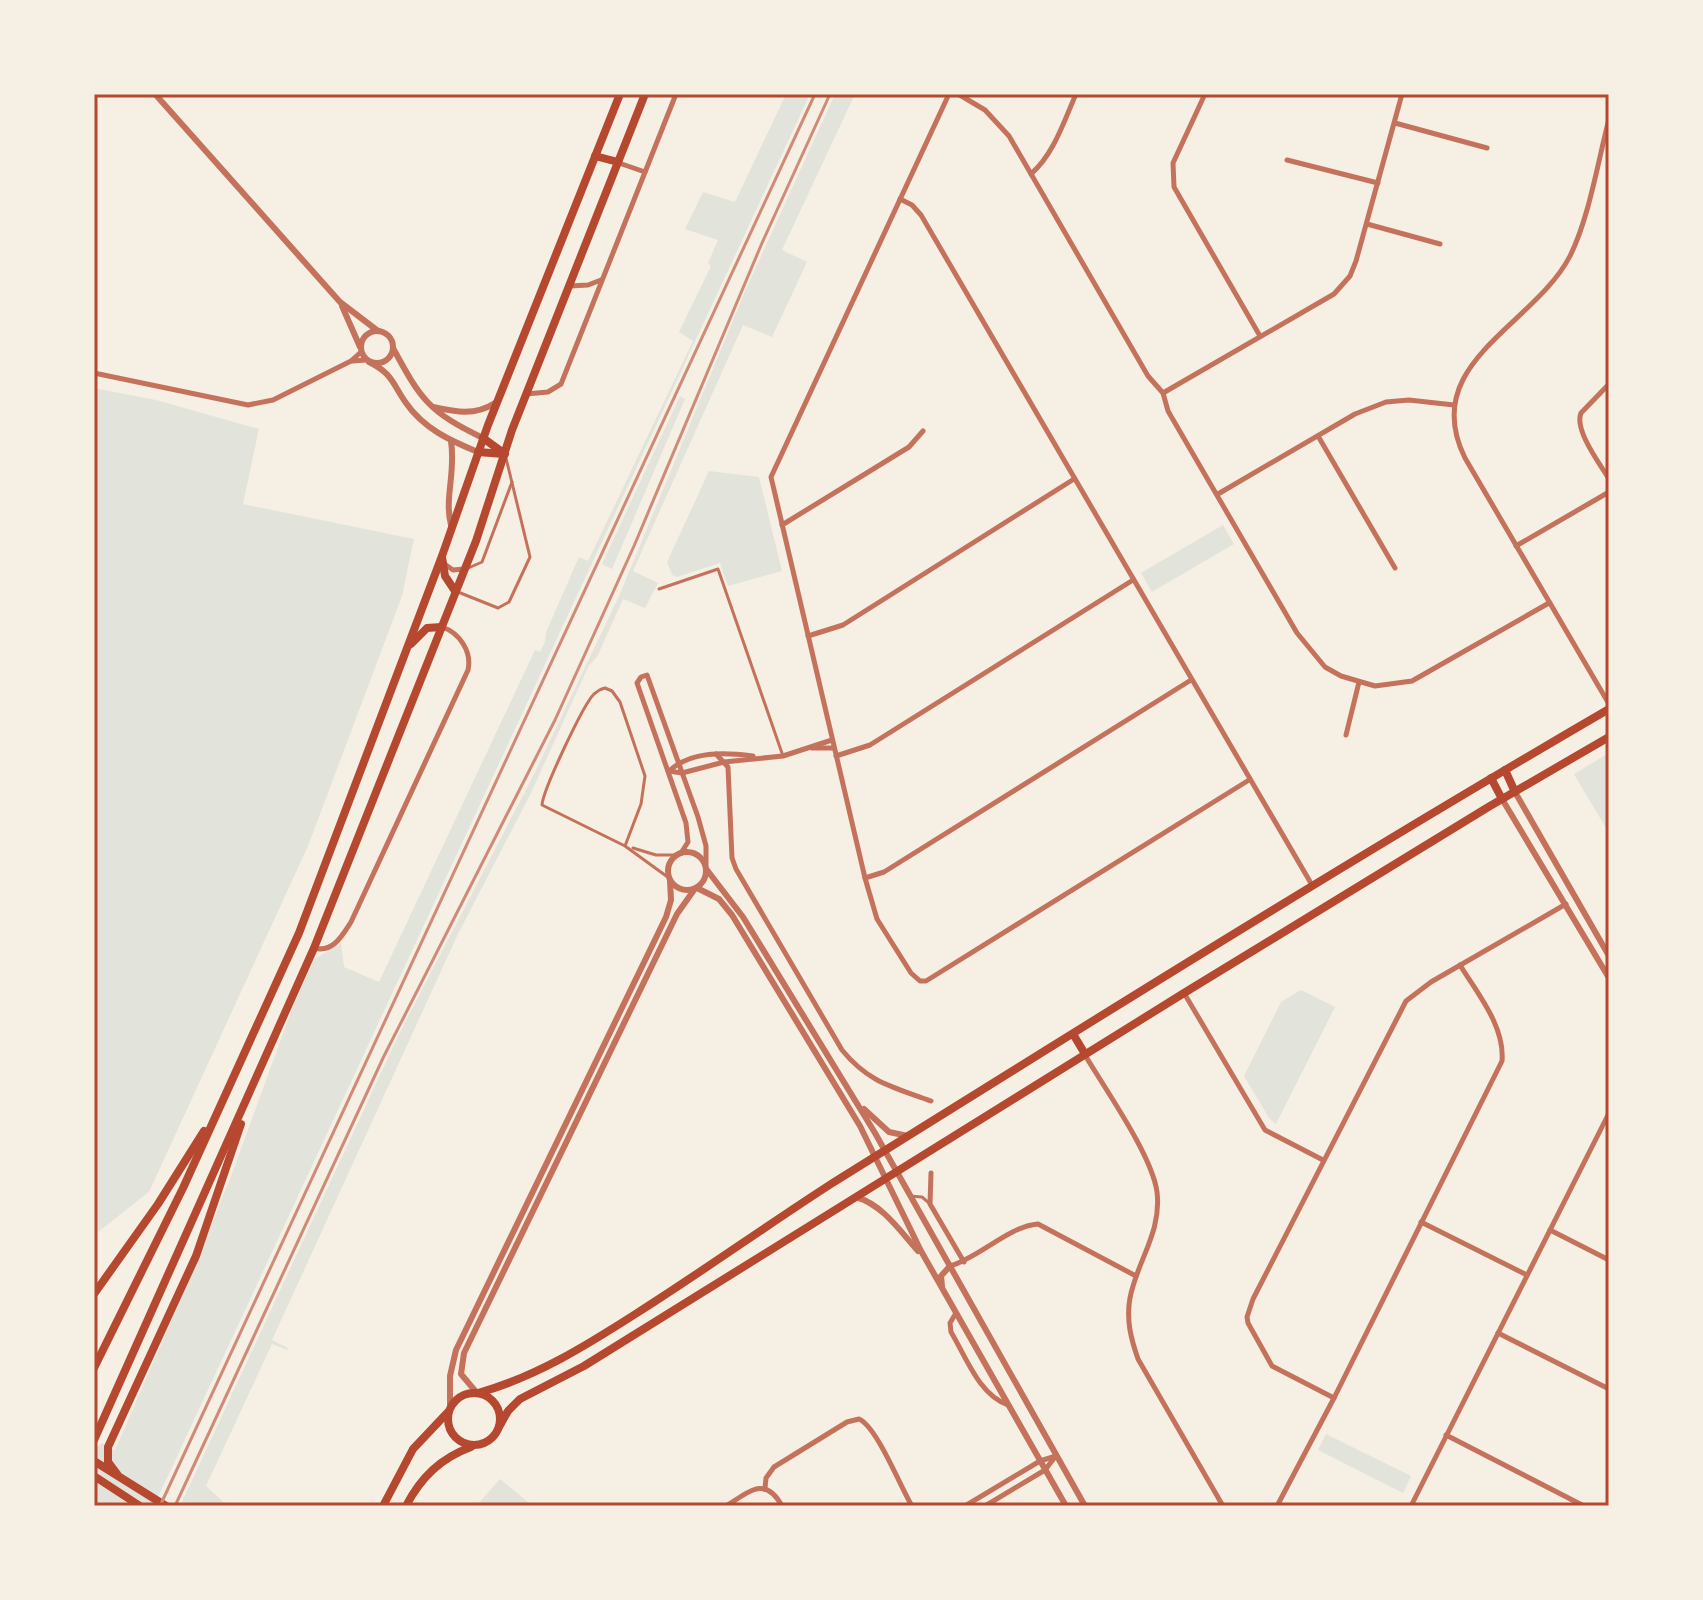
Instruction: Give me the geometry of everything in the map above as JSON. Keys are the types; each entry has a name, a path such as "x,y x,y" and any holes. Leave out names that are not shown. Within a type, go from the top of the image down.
{"main road":[{"path":"94,1368 183,1188 299,933 443,560 483,438 620,94"},
{"path":"94,1440 314,948 464,569 526,394 645,94"},
{"path":"595,156 618,162"},
{"path":"483,438 505,454"},
{"path":"478,452 505,454"},
{"path":"443,560 445,576 455,591"},
{"path":"408,647 427,628 441,627"},
{"path":"383,1506 413,1449 460,1397 525,1377 609,1331 786,1213 909,1136 1609,707"},
{"path":"406,1506 417,1486 438,1464 455,1453 493,1438 511,1407 524,1395 584,1366 1184,993 1609,737"},
{"path":"1505,770 1515,792"},
{"path":"1491,778 1502,799"},
{"path":"299,933 304,942 314,948"},
{"path":"1073,1034 1085,1054"},
{"path":"117,1474 108,1462 108,1447 196,1256 255,1081"},
{"path":"94,1294 158,1204 223,1099"},
{"path":"477,1393 496,1405 500,1413 499,1427"},
{"path":"450,1410 448,1424 453,1435 463,1443 476,1445"},
{"path":"94,1461 166,1506"},
{"path":"94,1476 140,1506"}],"street":[{"path":"155,94 340,302 388,336 415,388 430,406 483,438"},
{"path":"526,394 548,392 561,384 676,94"},
{"path":"949,94 771,477 877,919 911,973 920,981 933,978 1249,780"},
{"path":"958,94 998,122 1148,376 1163,393 1168,411 1312,654 1325,667 1375,686 1412,681 1549,603"},
{"path":"1031,174 1049,152 1076,94"},
{"path":"1205,94 1173,163 1174,187 1260,336"},
{"path":"1163,393 1334,294 1343,285 1356,261 1402,94"},
{"path":"1609,119 1571,254 1548,287 1477,358 1459,386 1454,405 1458,443 1609,707"},
{"path":"1395,123 1487,148"},
{"path":"1287,160 1378,183"},
{"path":"618,162 645,172"},
{"path":"900,199 912,205 921,215 1313,887"},
{"path":"1367,224 1440,244"},
{"path":"570,286 602,280"},
{"path":"340,302 368,361 384,370 415,414 431,429 478,452"},
{"path":"94,373 248,405 273,400 351,361 361,350 367,334 378,331"},
{"path":"351,361 385,361 393,348"},
{"path":"1609,384 1575,419 1609,479"},
{"path":"1218,494 1355,414 1386,402 1409,400 1454,405"},
{"path":"430,406 476,412 497,402"},
{"path":"781,526 909,447 923,431"},
{"path":"1318,436 1395,568"},
{"path":"451,441 454,465 447,509 452,529"},
{"path":"808,636 843,625 1074,479"},
{"path":"1516,546 1609,492"},
{"path":"443,560 453,570 464,569"},
{"path":"836,756 870,745 1133,580"},
{"path":"314,948 329,948 351,922 468,670 470,663 466,650 456,635 441,627"},
{"path":"450,1410 452,1363 666,917 671,900 669,865 689,836 669,771 638,689 637,683 647,675 703,832 706,868 702,884 677,914 460,1364 463,1379 477,1393"},
{"path":"865,878 884,872 1191,680"},
{"path":"1346,735 1359,682"},
{"path":"669,771 682,773 724,762 783,756 832,740"},
{"path":"811,748 834,748"},
{"path":"716,754 729,773 732,858 736,869 834,1038 863,1073 889,1087 931,1101"},
{"path":"709,765 716,754"},
{"path":"669,771 678,762 698,756 758,757"},
{"path":"698,756 709,765"},
{"path":"1515,792 1609,956"},
{"path":"1502,799 1609,978"},
{"path":"679,854 696,854 743,917 886,1151 962,1285"},
{"path":"669,879 681,890 696,889 719,899 732,915 877,1156 925,1260 1066,1506"},
{"path":"1334,1398 1272,1366 1247,1317 1253,1299 1406,1001 1413,993 1575,898"},
{"path":"1277,1506 1502,1061 1503,1050 1496,1025 1460,965"},
{"path":"1184,993 1265,1130 1323,1160"},
{"path":"614,1026 622,1029"},
{"path":"1085,1054 1145,1157 1157,1189 1154,1237 1129,1300 1128,1321 1138,1359 1223,1506"},
{"path":"856,1101 889,1132 909,1136"},
{"path":"1411,1506 1550,1230 1606,1128 1609,1113"},
{"path":"931,1173 930,1204 964,1262 959,1279 1085,1506"},
{"path":"532,1195 540,1199"},
{"path":"856,1197 869,1202 885,1215 925,1260"},
{"path":"1421,1222 1527,1275"},
{"path":"943,1289 941,1276 950,1266 964,1262 1023,1228 1038,1224 1136,1276"},
{"path":"1550,1230 1609,1260"},
{"path":"496,1268 502,1276"},
{"path":"481,1299 489,1303"},
{"path":"956,1313 950,1323 951,1332 986,1391 995,1401 1008,1405"},
{"path":"1498,1333 1609,1389"},
{"path":"765,1488 766,1478 774,1467 847,1422 859,1419 865,1422 883,1449 912,1506"},
{"path":"1446,1435 1584,1506"},
{"path":"965,1506 1040,1461 1056,1456"},
{"path":"983,1495 987,1505 1045,1470 1056,1456"},
{"path":"726,1506 755,1489 765,1488 782,1506"}],"lane":[{"path":"455,591 498,608 509,602 530,557 505,454"},
{"path":"464,569 477,567 482,562 513,478"},
{"path":"659,589 718,569 783,756"},
{"path":"625,846 646,785 622,708 612,691 601,689 586,706 547,786 542,805 625,846 656,855 679,854"},
{"path":"625,846 669,879"},
{"path":"910,1196 922,1197 930,1204"}],"shaded area":[{"path":"786,94 810,94 154,1506 94,1506 94,1449 102,1443 115,1450 192,1273 314,959 341,943 344,967 379,982 535,650 540,652 545,642 546,632 579,557 588,561 693,341 679,332 711,266 708,263 718,240 685,229 703,192 735,202"},
{"path":"835,94 855,94 782,250 807,262 772,337 743,325 633,571 658,583 645,608 623,599 597,657 589,665 531,793 458,934 272,1340 288,1348 272,1344 206,1486 228,1506 180,1506 399,1034 534,774 619,596 746,289"},
{"path":"94,388 156,400 259,429 243,504 414,539 402,596 308,846 149,1192 94,1235"},
{"path":"680,396 685,399 612,569 602,564"},
{"path":"709,471 759,477 782,571 728,586 720,563 677,577 672,575 667,562"},
{"path":"1223,525 1234,544 1152,592 1141,573"},
{"path":"1609,753 1609,833 1574,774"},
{"path":"1301,990 1335,1007 1276,1124 1269,1118 1244,1076 1281,1002"},
{"path":"1326,1434 1411,1476 1403,1493 1318,1450"},
{"path":"500,1479 529,1503 526,1506 476,1506"}],"railway":[{"path":"160,1506 815,94"},
{"path":"175,1506 384,1056 555,720 830,94"}]}
